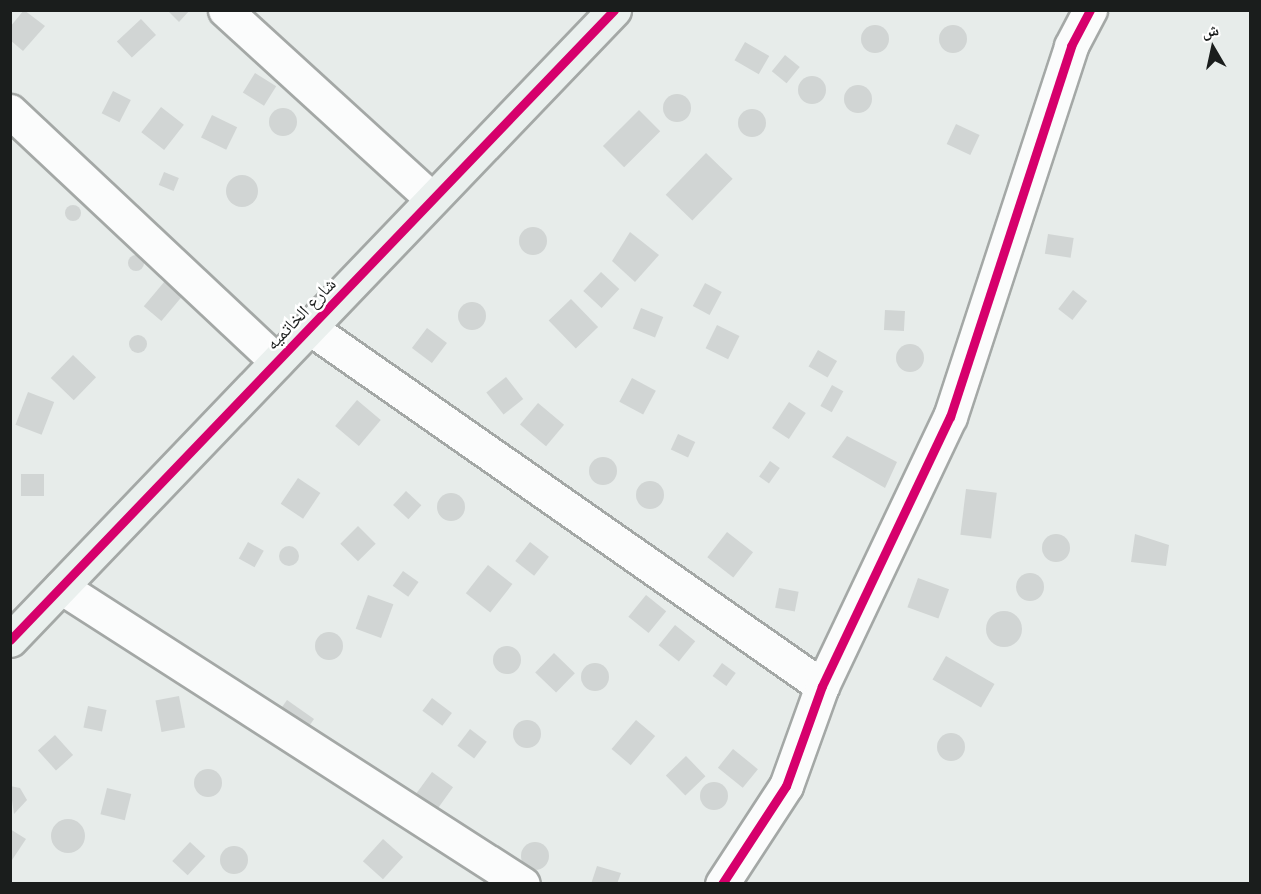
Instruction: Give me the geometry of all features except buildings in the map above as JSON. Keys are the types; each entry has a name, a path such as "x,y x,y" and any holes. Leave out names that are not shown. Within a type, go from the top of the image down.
{"street":[{"path":"225,10 432,199"},
{"name":"شارع الخاتميه","path":"10,640 614,10"},
{"path":"722,884 786,786 822,686 950,417 1071,46 1090,10"},
{"path":"10,111 277,362"},
{"path":"310,328 822,686"},
{"path":"61,588 523,884"}],"cycle path":[{"path":"10,640 614,10"},
{"path":"722,884 786,786 822,686 950,417 1071,46 1090,10"}]}
